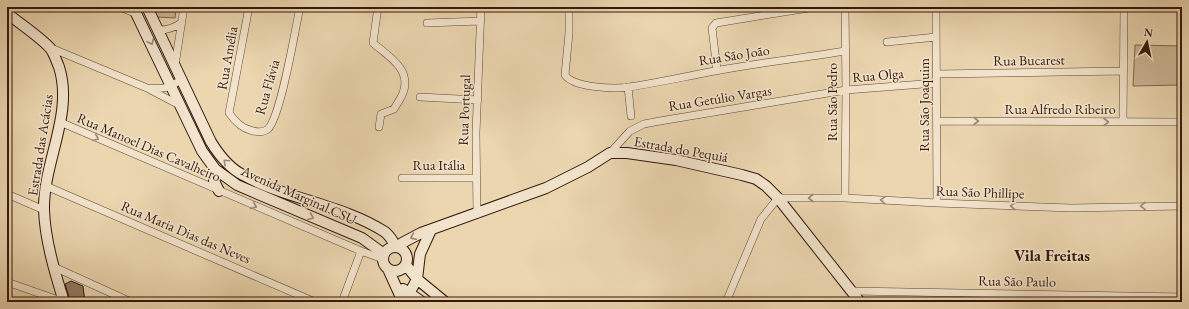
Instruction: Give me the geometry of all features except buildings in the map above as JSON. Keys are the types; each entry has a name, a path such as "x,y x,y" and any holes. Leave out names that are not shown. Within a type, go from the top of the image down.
{"main road":[{"name":"Avenida Marginal CSU","path":"147,7 216,151 224,161 242,175 372,225 386,233 397,247"},
{"name":"Avenida Marginal CSU","path":"135,11 202,151 215,169 237,185 362,238 385,261"},
{"name":"Estrada das Acácias","path":"7,13 50,48 55,56 63,86 60,122 46,186 44,210 47,242 64,302"},
{"path":"404,300 385,261 387,250 397,247 408,239 431,230 546,188 588,167 610,153"},
{"name":"Estrada do Pequiá","path":"610,153 627,153 676,160 756,179 766,186 778,198 860,302"},
{"path":"215,169 214,181 219,191"},
{"path":"404,300 417,280 420,254 431,230"},
{"path":"397,247 405,251 408,259 406,264"},
{"path":"385,261 392,271 398,271 420,254"},
{"path":"406,264 417,280 445,302"},
{"path":"404,300 422,302"}],"street":[{"path":"120,7 135,11"},
{"path":"175,66 184,7"},
{"name":"Rua Amélia","path":"230,113 249,7"},
{"name":"Rua Flávia","path":"230,113 232,117 246,129 262,132 268,129 276,116 300,7"},
{"path":"378,7 373,43 402,70 405,81 403,92 394,109 381,114 379,127"},
{"name":"Rua Portugal","path":"477,214 476,178 481,7"},
{"name":"Rua São João","path":"569,7 569,33 565,75 567,78 581,84 606,87 628,87 717,70 844,51"},
{"path":"717,70 712,28 716,23 815,7"},
{"name":"Rua São Pedro","path":"845,7 845,198"},
{"name":"Rua São Joaquim","path":"936,7 937,203"},
{"path":"1064,7 1182,7"},
{"path":"1123,122 1124,8"},
{"path":"427,23 480,21"},
{"path":"159,30 176,27 181,22"},
{"path":"887,42 936,36"},
{"path":"50,48 147,88 181,106"},
{"name":"Rua Bucarest","path":"936,74 1123,71"},
{"path":"147,88 159,89 171,87 182,79"},
{"name":"Rua Olga","path":"846,90 936,83"},
{"path":"628,87 631,116"},
{"name":"Rua Getúlio Vargas","path":"610,153 630,131 644,124 660,120 846,90"},
{"path":"420,97 478,100"},
{"name":"Rua Alfredo Ribeiro","path":"937,121 1182,122"},
{"name":"Rua Manoel Dias Cavalheiro","path":"60,122 385,261"},
{"name":"Rua Itália","path":"402,178 476,178"},
{"name":"Rua Maria Dias das Neves","path":"46,186 315,302"},
{"path":"7,194 44,210"},
{"path":"726,302 761,219 778,198"},
{"name":"Rua São Phillipe","path":"778,198 845,198 1071,208 1182,206"},
{"path":"342,302 360,251"},
{"path":"54,267 130,302"},
{"path":"7,282 64,302"},
{"name":"Rua São Paulo","path":"852,291 1182,297"}],"shaded area":[{"path":"153,7 176,11 175,18 157,17"},
{"path":"1135,45 1182,46 1182,85 1133,86"}],"district":[{"name":"Vila Freitas","path":"1052,255"}]}
